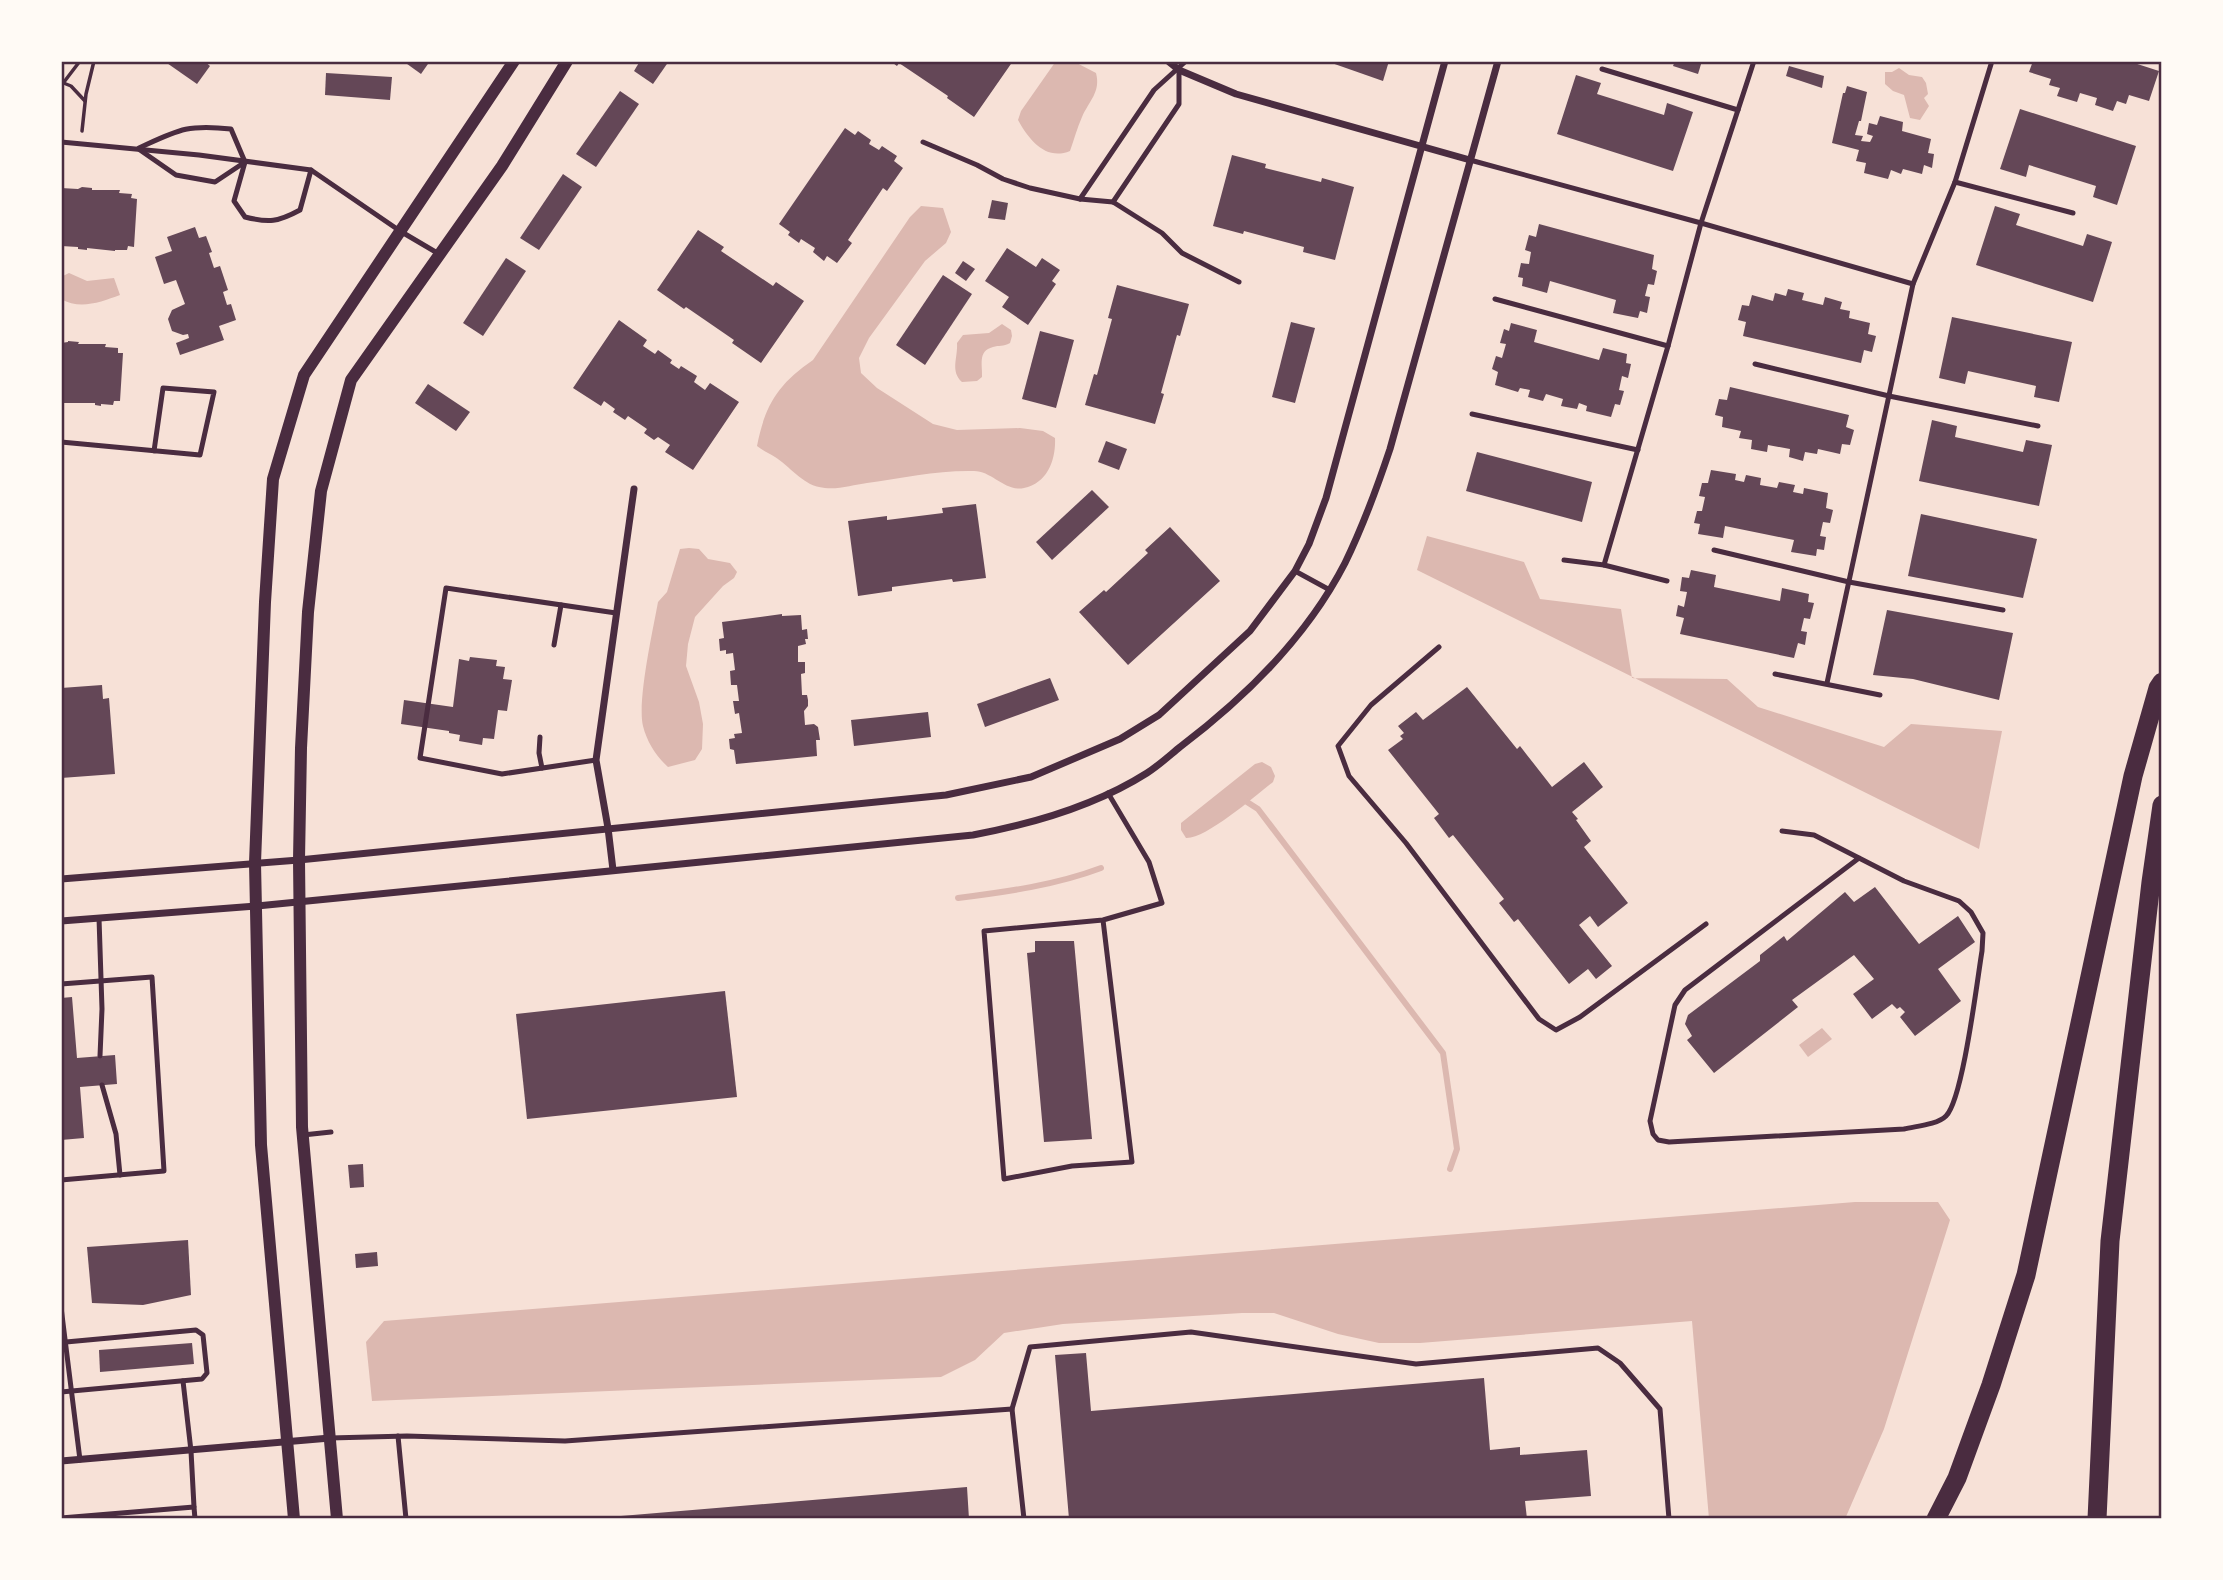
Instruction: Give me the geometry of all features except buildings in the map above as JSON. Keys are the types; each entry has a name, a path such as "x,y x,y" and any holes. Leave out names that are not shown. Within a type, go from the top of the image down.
{"highway":[{"path":"1936,1519 1956,1478 1987,1397 2026,1275 2133,776 2162,682"},
{"path":"2097,1519 2110,1241 2162,805"}],"street":[{"path":"294,1519 261,1145 255,863 265,602 273,479 304,375 514,61"},
{"path":"337,1519 303,1135 299,901 301,748 308,612 321,491 351,380 502,166 568,61"},
{"path":"1168,61 1179,70 1236,94 1470,160"},
{"path":"61,879 299,860 946,795 1031,777 1120,739 1159,715 1250,631 1295,571 1309,544 1326,498 1445,61"},
{"path":"61,921 257,906 973,835 1042,819 1108,793 1147,773 1213,723 1284,653 1297,638 1344,564 1373,500 1390,449 1498,61"},
{"path":"613,870 596,760 634,489"},
{"path":"61,1461 330,1438"}],"lane":[{"path":"1080,199 1154,90 1186,61"},
{"path":"1604,565 1701,223 1754,61"},
{"path":"1827,683 1913,284 1955,182 1992,61"},
{"path":"1602,69 1738,110"},
{"path":"1113,202 1180,104 1179,70"},
{"path":"138,149 179,129 205,126 231,129 245,162 234,201 245,217 265,222 282,220 300,210 311,170"},
{"path":"61,142 311,170 400,231 439,254"},
{"path":"923,142 978,164 1003,179 1030,188 1080,199 1113,202 1162,233 1182,253 1239,282"},
{"path":"138,149 176,175 215,182 245,162"},
{"path":"1470,160 1913,284"},
{"path":"1955,182 2073,213"},
{"path":"1495,299 1668,346"},
{"path":"1755,364 1889,396 2038,426"},
{"path":"61,442 154,451 200,455 214,392 163,388 154,451"},
{"path":"1472,414 1638,450"},
{"path":"1714,550 1849,582 2003,610"},
{"path":"1564,560 1604,565 1667,581"},
{"path":"1295,571 1328,589"},
{"path":"596,760 502,774 420,758 446,589 616,612"},
{"path":"554,645 561,605"},
{"path":"1439,647 1371,705 1338,746 1349,776 1406,843 1539,1019 1556,1030 1580,1017 1706,924"},
{"path":"1775,674 1880,695"},
{"path":"540,737 542,768"},
{"path":"1103,920 1132,1162 1072,1166 1004,1178 985,930 1103,920 1162,903 1149,862 1108,793"},
{"path":"1782,831 1814,835 1859,858 1904,881 1959,901 1971,912 1983,933 1982,951 1958,1090 1948,1115 1940,1121 1904,1129 1669,1142 1658,1140 1650,1121 1675,1004 1685,990 1859,858"},
{"path":"99,918 102,1009 100,1056"},
{"path":"61,984 152,977 164,1171 61,1180"},
{"path":"102,1085 117,1134 120,1175"},
{"path":"303,1135 331,1132"},
{"path":"61,1307 80,1460"},
{"path":"61,1392 202,1379 206,1373 203,1335 196,1330 66,1342"},
{"path":"1024,1519 1012,1409 1030,1347 1191,1332 1416,1364 1598,1348 1620,1363 1661,1409 1669,1519"},
{"path":"183,1381 195,1519"},
{"path":"330,1438 398,1436 565,1441 1012,1409"},
{"path":"398,1436 405,1519"},
{"path":"61,1518 194,1507"}],"path":[{"path":"80,61 63,82 71,86 85,101"},
{"path":"81,144 85,101 94,61"}],"shaded area":[{"path":"1056,61 1073,61 1096,73 1097,80 1096,91 1080,121 1070,151 1061,153 1053,153 1039,147 1027,135 1018,120 1021,111"},
{"path":"1899,68 1909,75 1922,77 1926,83 1928,94 1924,98 1929,106 1920,120 1910,118 1904,95 1885,84 1885,72"},
{"path":"921,206 943,208 951,232 946,243 925,261 869,338 859,358 861,373 877,388 933,424 957,430 1020,428 1043,431 1055,438 1049,469 1045,476 1032,485 1024,488 1011,487 981,472 961,471 825,488 807,482 757,446 764,419 775,397 791,378 813,360 910,217"},
{"path":"69,273 87,281 114,278 120,295 90,304 76,304 61,299 61,277"},
{"path":"1002,324 1011,330 1010,343 988,349 982,359 982,377 977,381 962,382 955,369 957,343 963,335 989,333"},
{"path":"1427,536 1524,562 1540,599 1621,609 1632,677 1417,570"},
{"path":"680,549 699,549 708,559 730,563 737,572 695,617 688,644 686,666 699,702 703,724 702,749 695,760 668,767 647,738 643,726 642,700 658,602 667,592"},
{"path":"1635,678 1727,679 1758,707 1884,747 1911,724 2002,731 1979,849"},
{"path":"1262,762 1271,767 1275,776 1273,782 1206,832 1186,838 1181,830 1181,823 1255,764"},
{"path":"1822,1028 1832,1039 1808,1057 1799,1045"},
{"path":"1855,1202 1938,1202 1950,1220 1884,1429 1845,1519 1709,1519 1692,1321 1420,1343 1379,1343 1338,1334 1274,1313 1242,1313 1063,1324 1004,1333 975,1360 941,1377 372,1401 366,1342 384,1321"}],"waterway":[{"path":"1247,802 1258,809 1443,1053 1457,1149 1450,1169"},
{"path":"958,898 1049,883 1101,868"}]}
